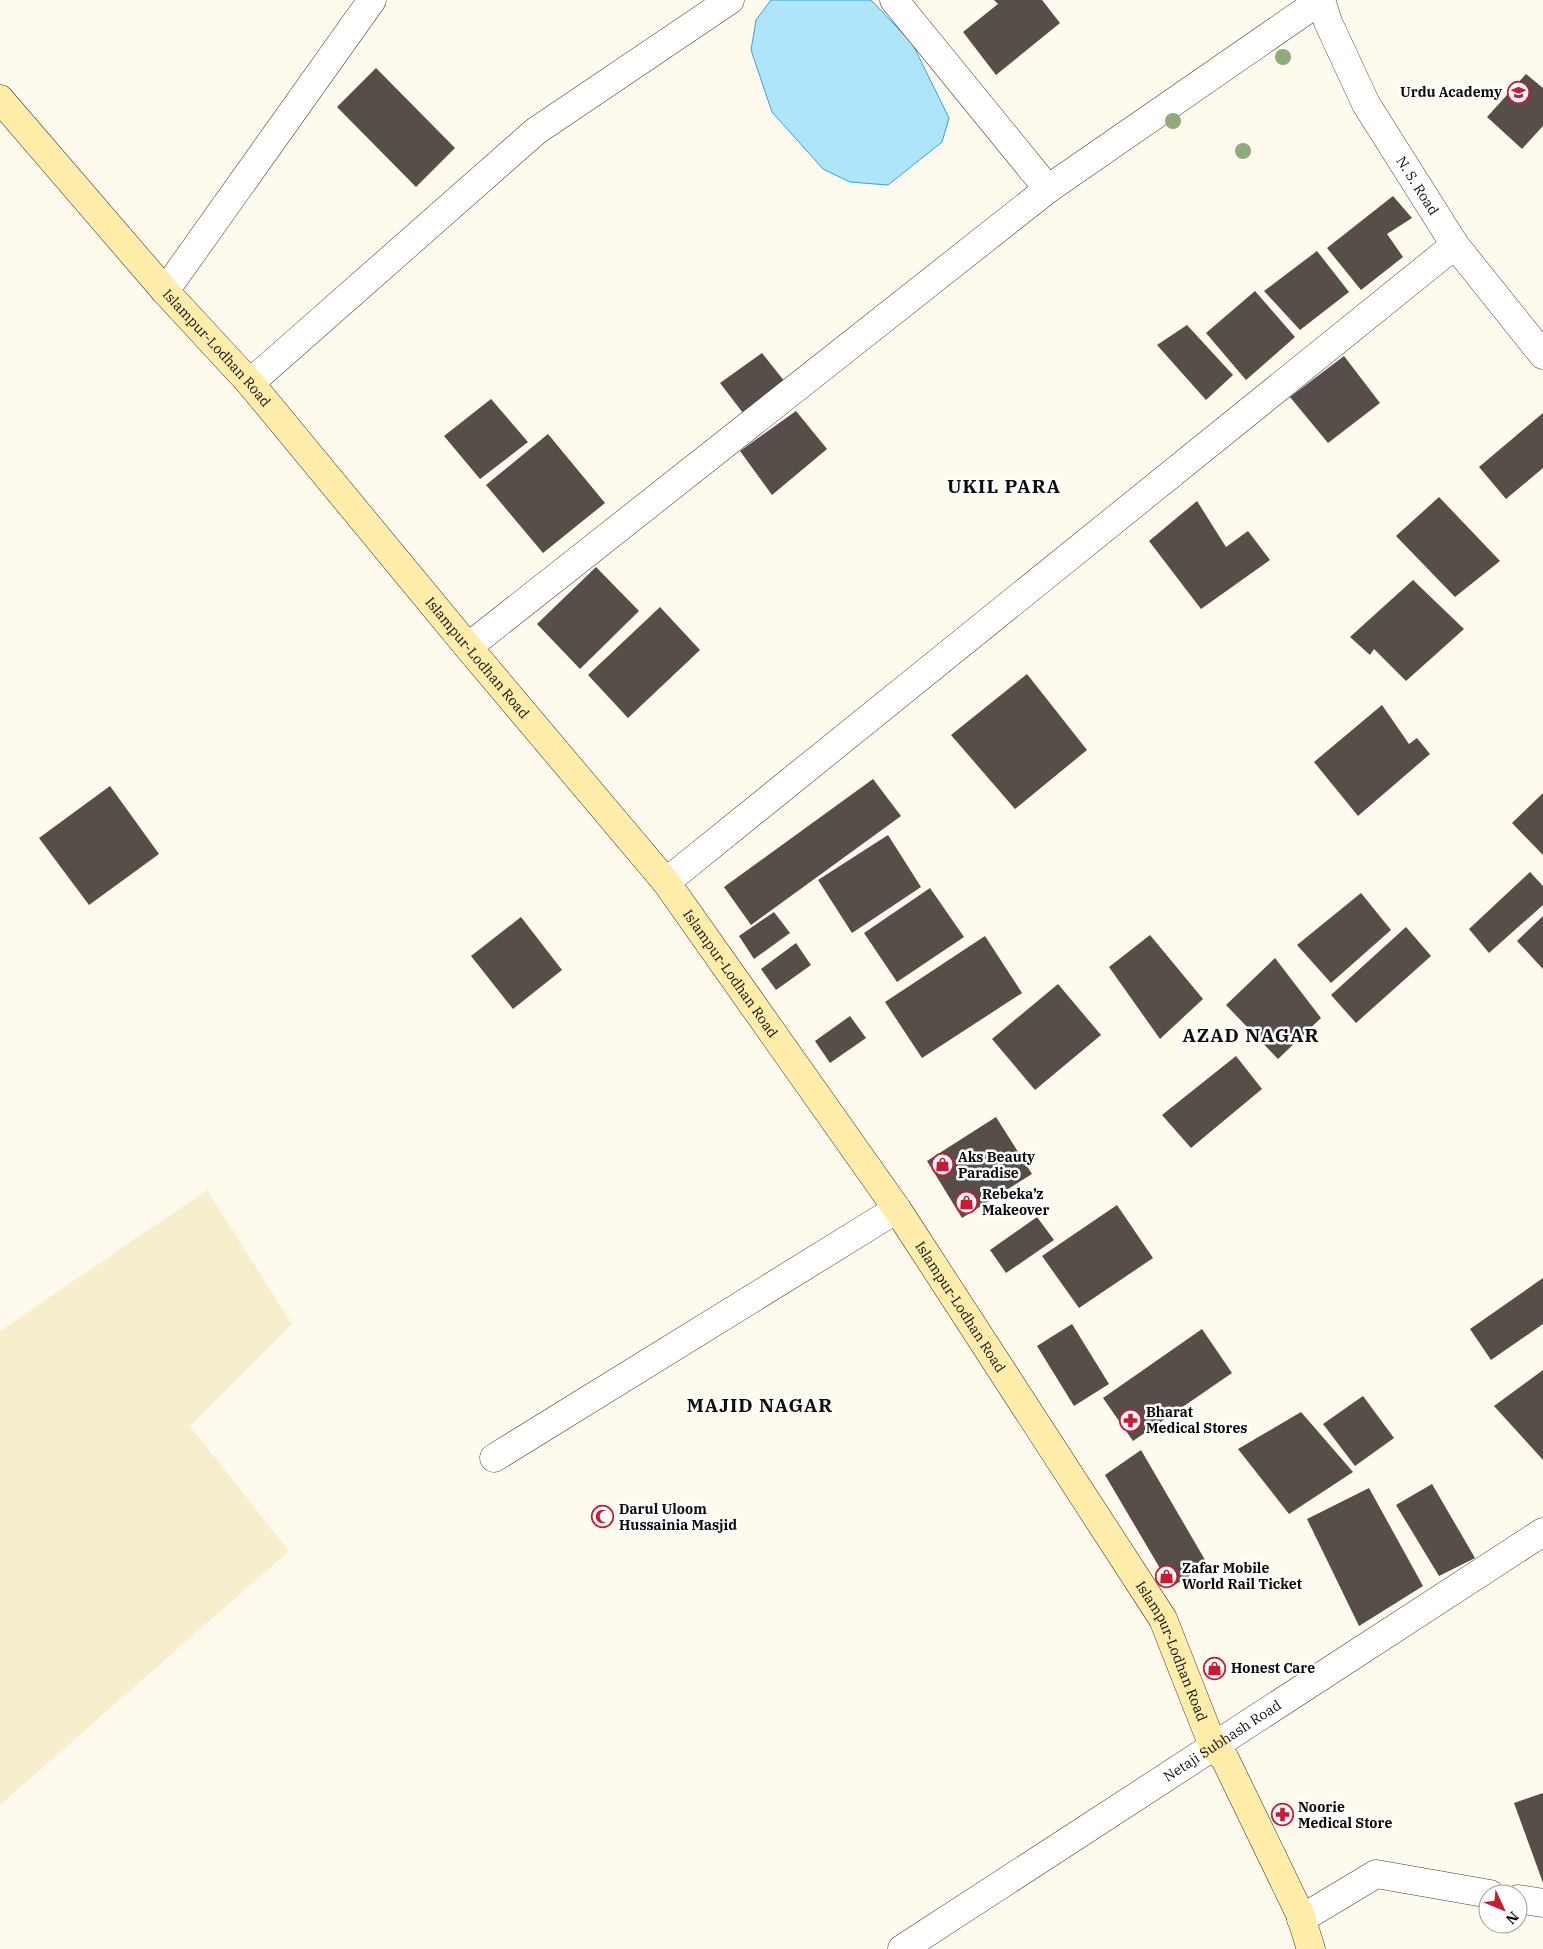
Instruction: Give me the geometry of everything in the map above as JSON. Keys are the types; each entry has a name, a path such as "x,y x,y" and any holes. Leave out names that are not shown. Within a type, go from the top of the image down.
{"main road":[{"name":"Islampur-Lodhan Road","path":"0,99 165,291 250,383 468,647 666,882 897,1209 1163,1619 1213,1746 1225,1759 1301,1919 1311,1949"}],"street":[{"path":"165,291 372,0"},
{"path":"250,383 536,132 730,0"},
{"path":"894,0 1048,189"},
{"path":"468,647 1048,189 1327,6"},
{"name":"N. S. Road","path":"1327,6 1366,104 1455,245 1543,355"},
{"path":"666,882 1455,245"},
{"path":"494,1458 897,1209"},
{"name":"Netaji Subhash Road","path":"902,1949 1543,1532"},
{"path":"1301,1919 1376,1874 1478,1892"},
{"path":"1528,1901 1543,1903"}],"shaded area":[{"path":"207,1190 292,1324 190,1426 289,1551 0,1805 0,1331"}],"water":[{"path":"771,0 871,0 912,43 949,118 942,142 888,185 850,182 823,169 772,112 751,50 756,20"}],"building":[{"path":"994,0 1042,0 1060,23 996,75 963,32 998,4"},
{"path":"376,68 455,148 416,187 337,107"},
{"path":"1526,74 1543,88 1543,126 1522,149 1487,117"},
{"path":"1393,196 1412,218 1387,234 1403,257 1361,290 1327,248"},
{"path":"1317,251 1349,292 1300,330 1264,291"},
{"path":"1255,291 1295,337 1246,380 1206,333"},
{"path":"1187,325 1233,375 1206,400 1157,345"},
{"path":"762,353 785,382 743,413 720,383"},
{"path":"1344,356 1380,403 1328,443 1290,397"},
{"path":"491,399 528,442 480,479 444,436"},
{"path":"796,411 827,449 772,495 740,451"},
{"path":"1543,413 1543,468 1506,499 1479,467"},
{"path":"548,434 605,503 543,553 486,485"},
{"path":"1439,497 1500,561 1455,597 1396,536"},
{"path":"1197,501 1226,547 1248,531 1270,560 1201,609 1149,541"},
{"path":"596,567 639,611 580,669 537,624"},
{"path":"1413,580 1464,629 1406,681 1374,649 1370,655 1350,637"},
{"path":"660,607 700,650 628,718 588,675"},
{"path":"1027,674 1087,750 1015,809 951,735"},
{"path":"1382,705 1409,744 1417,738 1430,754 1358,816 1314,762"},
{"path":"873,779 901,816 751,925 724,887"},
{"path":"110,786 159,854 89,905 39,838"},
{"path":"1543,793 1543,855 1512,823"},
{"path":"888,835 921,887 852,933 818,880"},
{"path":"1530,872 1543,886 1543,905 1489,953 1469,929"},
{"path":"930,888 964,937 897,982 864,933"},
{"path":"1361,893 1391,930 1331,983 1297,945"},
{"path":"774,912 790,933 754,959 739,936"},
{"path":"1543,916 1543,969 1517,941"},
{"path":"521,917 562,970 513,1009 471,956"},
{"path":"1406,927 1431,956 1356,1023 1331,995"},
{"path":"1150,935 1203,999 1160,1039 1109,967"},
{"path":"985,936 1022,993 922,1058 885,1002"},
{"path":"796,943 811,965 776,990 761,969"},
{"path":"1275,958 1321,1018 1278,1059 1226,1005"},
{"path":"1058,984 1101,1035 1035,1090 992,1039"},
{"path":"850,1016 866,1038 830,1063 815,1041"},
{"path":"1236,1056 1262,1089 1191,1148 1162,1115"},
{"path":"996,1117 1032,1174 962,1218 927,1161"},
{"path":"1117,1205 1153,1258 1079,1308 1042,1256"},
{"path":"1037,1217 1054,1240 1006,1273 990,1250"},
{"path":"1543,1278 1543,1324 1491,1360 1470,1329"},
{"path":"1072,1324 1109,1384 1074,1406 1037,1346"},
{"path":"1202,1329 1232,1373 1133,1441 1103,1398"},
{"path":"1543,1370 1543,1460 1494,1406"},
{"path":"1363,1396 1394,1438 1355,1466 1323,1424"},
{"path":"1301,1412 1353,1472 1289,1514 1238,1449"},
{"path":"1141,1450 1208,1565 1171,1587 1105,1475"},
{"path":"1432,1484 1475,1558 1439,1576 1396,1505"},
{"path":"1369,1488 1423,1586 1359,1626 1307,1519"},
{"path":"1543,1793 1543,1883 1514,1803"}],"place":[{"name":"Urdu Academy","path":"1518,92"},
{"name":"Aks Beauty Paradise","path":"942,1165"},
{"name":"Rebeka’z Makeover","path":"966,1202"},
{"name":"Bharat Medical Stores","path":"1130,1420"},
{"name":"Darul Uloom Hussainia Masjid","path":"603,1517"},
{"name":"Zafar Mobile World Rail Ticket","path":"1166,1576"},
{"name":"Honest Care","path":"1215,1668"},
{"name":"Noorie Medical Store","path":"1282,1815"}],"district":[{"name":"UKIL PARA","path":"1004,486"},
{"name":"AZAD NAGAR","path":"1251,1035"},
{"name":"MAJID NAGAR","path":"760,1405"}]}
